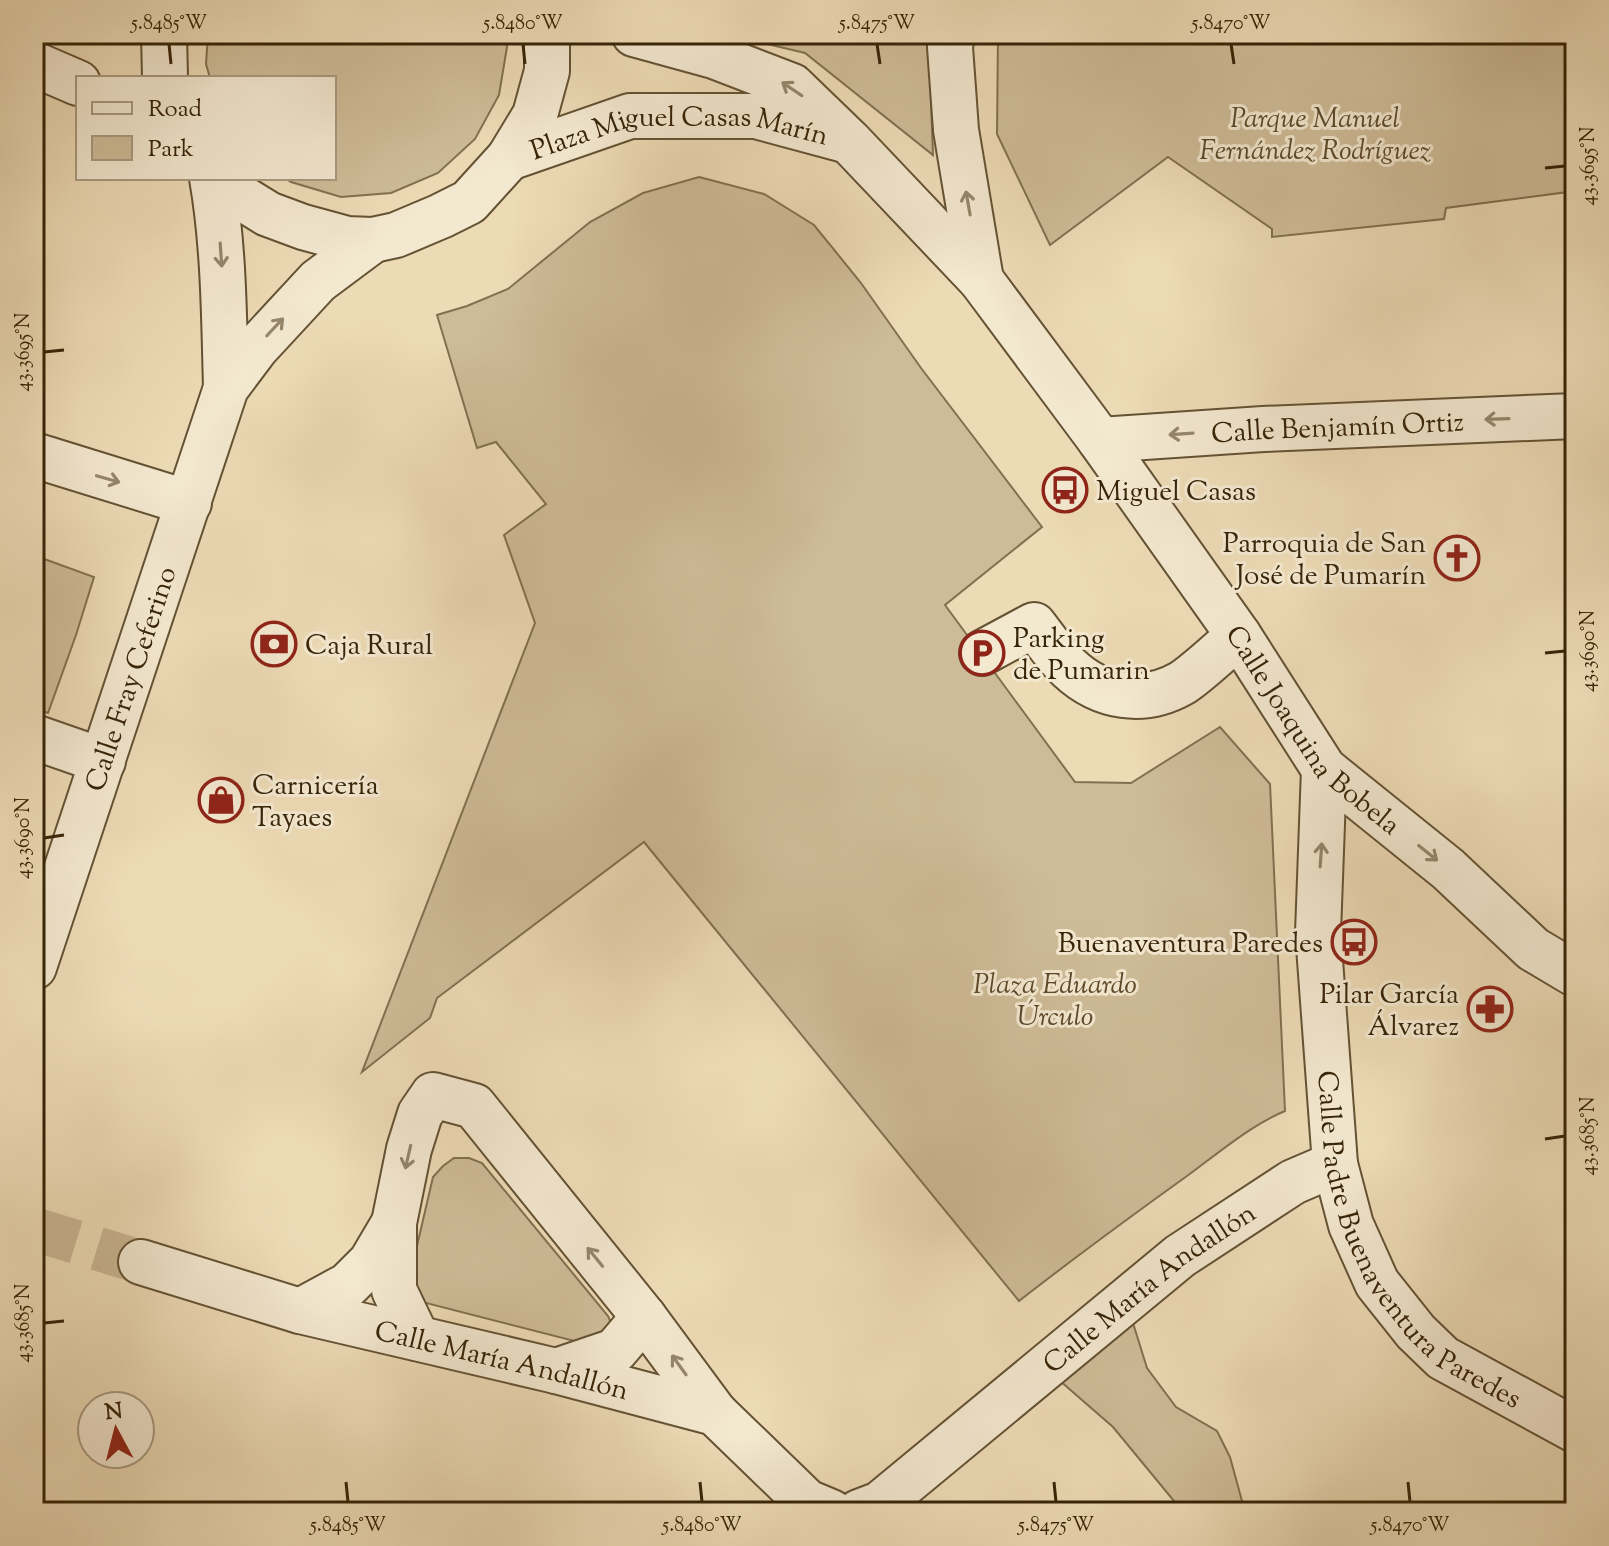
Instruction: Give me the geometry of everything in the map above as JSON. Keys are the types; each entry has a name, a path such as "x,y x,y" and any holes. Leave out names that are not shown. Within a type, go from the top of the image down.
{"street":[{"path":"164,34 165,76"},
{"name":"Plaza Miguel Casas Marín","path":"226,180 239,196 268,214 347,239 373,240 396,235 469,202 509,158 535,115 547,71 547,34"},
{"name":"Plaza Miguel Casas Marín","path":"634,34 714,56 792,86 849,141 981,280 1100,440"},
{"name":"Plaza Miguel Casas Marín","path":"952,34 950,47 956,130 981,280"},
{"path":"34,64 76,82"},
{"name":"Plaza Miguel Casas Marín","path":"509,158 630,116 756,116 849,141"},
{"path":"212,180 218,211 224,294 226,388"},
{"path":"226,388 256,348 318,281 373,240"},
{"name":"Calle Fray Ceferino","path":"34,967 226,388"},
{"name":"Calle Benjamín Ortiz","path":"1100,440 1263,429 1575,416"},
{"name":"Calle Joaquina Bobela","path":"1100,440 1239,636 1324,769 1448,869 1533,949 1575,974"},
{"path":"34,455 189,503"},
{"path":"982,653 1034,625 1068,667 1090,684 1115,695 1150,696 1182,682 1239,636"},
{"path":"34,737 103,761"},
{"name":"Calle Padre Buenaventura Paredes","path":"1324,769 1318,933 1335,1164 1351,1225 1377,1283 1416,1332 1443,1358 1575,1430"},
{"path":"417,1338 394,1290 394,1223 409,1149 420,1114 433,1095 474,1106 644,1317 715,1413"},
{"name":"Calle María Andallón","path":"859,1512 880,1504 1180,1256 1293,1182 1335,1164"},
{"path":"300,1311 348,1285 371,1262 394,1223"},
{"name":"Calle María Andallón","path":"141,1262 300,1311 556,1371 715,1413 807,1502 831,1512"},
{"path":"556,1371 615,1351 644,1317"}],"green space":[{"path":"208,34 505,34 507,47 499,95 475,139 438,173 391,193 341,197 288,180 336,180 336,76 209,76 206,64"},
{"path":"726,34 932,34 929,43 933,155 805,53"},
{"name":"Parque Manuel Fernández Rodríguez","path":"998,34 1575,34 1575,191 1446,208 1444,219 1272,237 1272,229 1168,157 1050,245 997,134"},
{"name":"Plaza Eduardo Úrculo","path":"699,177 764,194 814,225 861,283 921,368 1042,527 945,605 1075,782 1131,783 1220,727 1270,784 1285,1111 1234,1140 1019,1301 644,842 437,998 430,1018 362,1072 535,623 504,535 546,504 496,442 477,448 437,315 508,289 590,222 643,193"},
{"path":"36,556 94,577 48,713 34,708"},
{"path":"454,1158 469,1158 482,1163 608,1316 612,1325 586,1344 422,1302 410,1276 433,1177"},
{"path":"1133,1323 1147,1368 1176,1407 1217,1431 1230,1457 1245,1512 1183,1512 1113,1427 1059,1380"}],"tunnel":[{"path":"34,1229 141,1262"}],"place":[{"name":"Miguel Casas","path":"1065,490"},
{"name":"Parroquia de San José de Pumarín","path":"1457,558"},
{"name":"Caja Rural","path":"274,644"},
{"name":"Parking de Pumarin","path":"982,653"},
{"name":"Carnicería Tayaes","path":"221,800"},
{"name":"Buenaventura Paredes","path":"1354,942"},
{"name":"Pilar García Álvarez","path":"1490,1009"}]}
